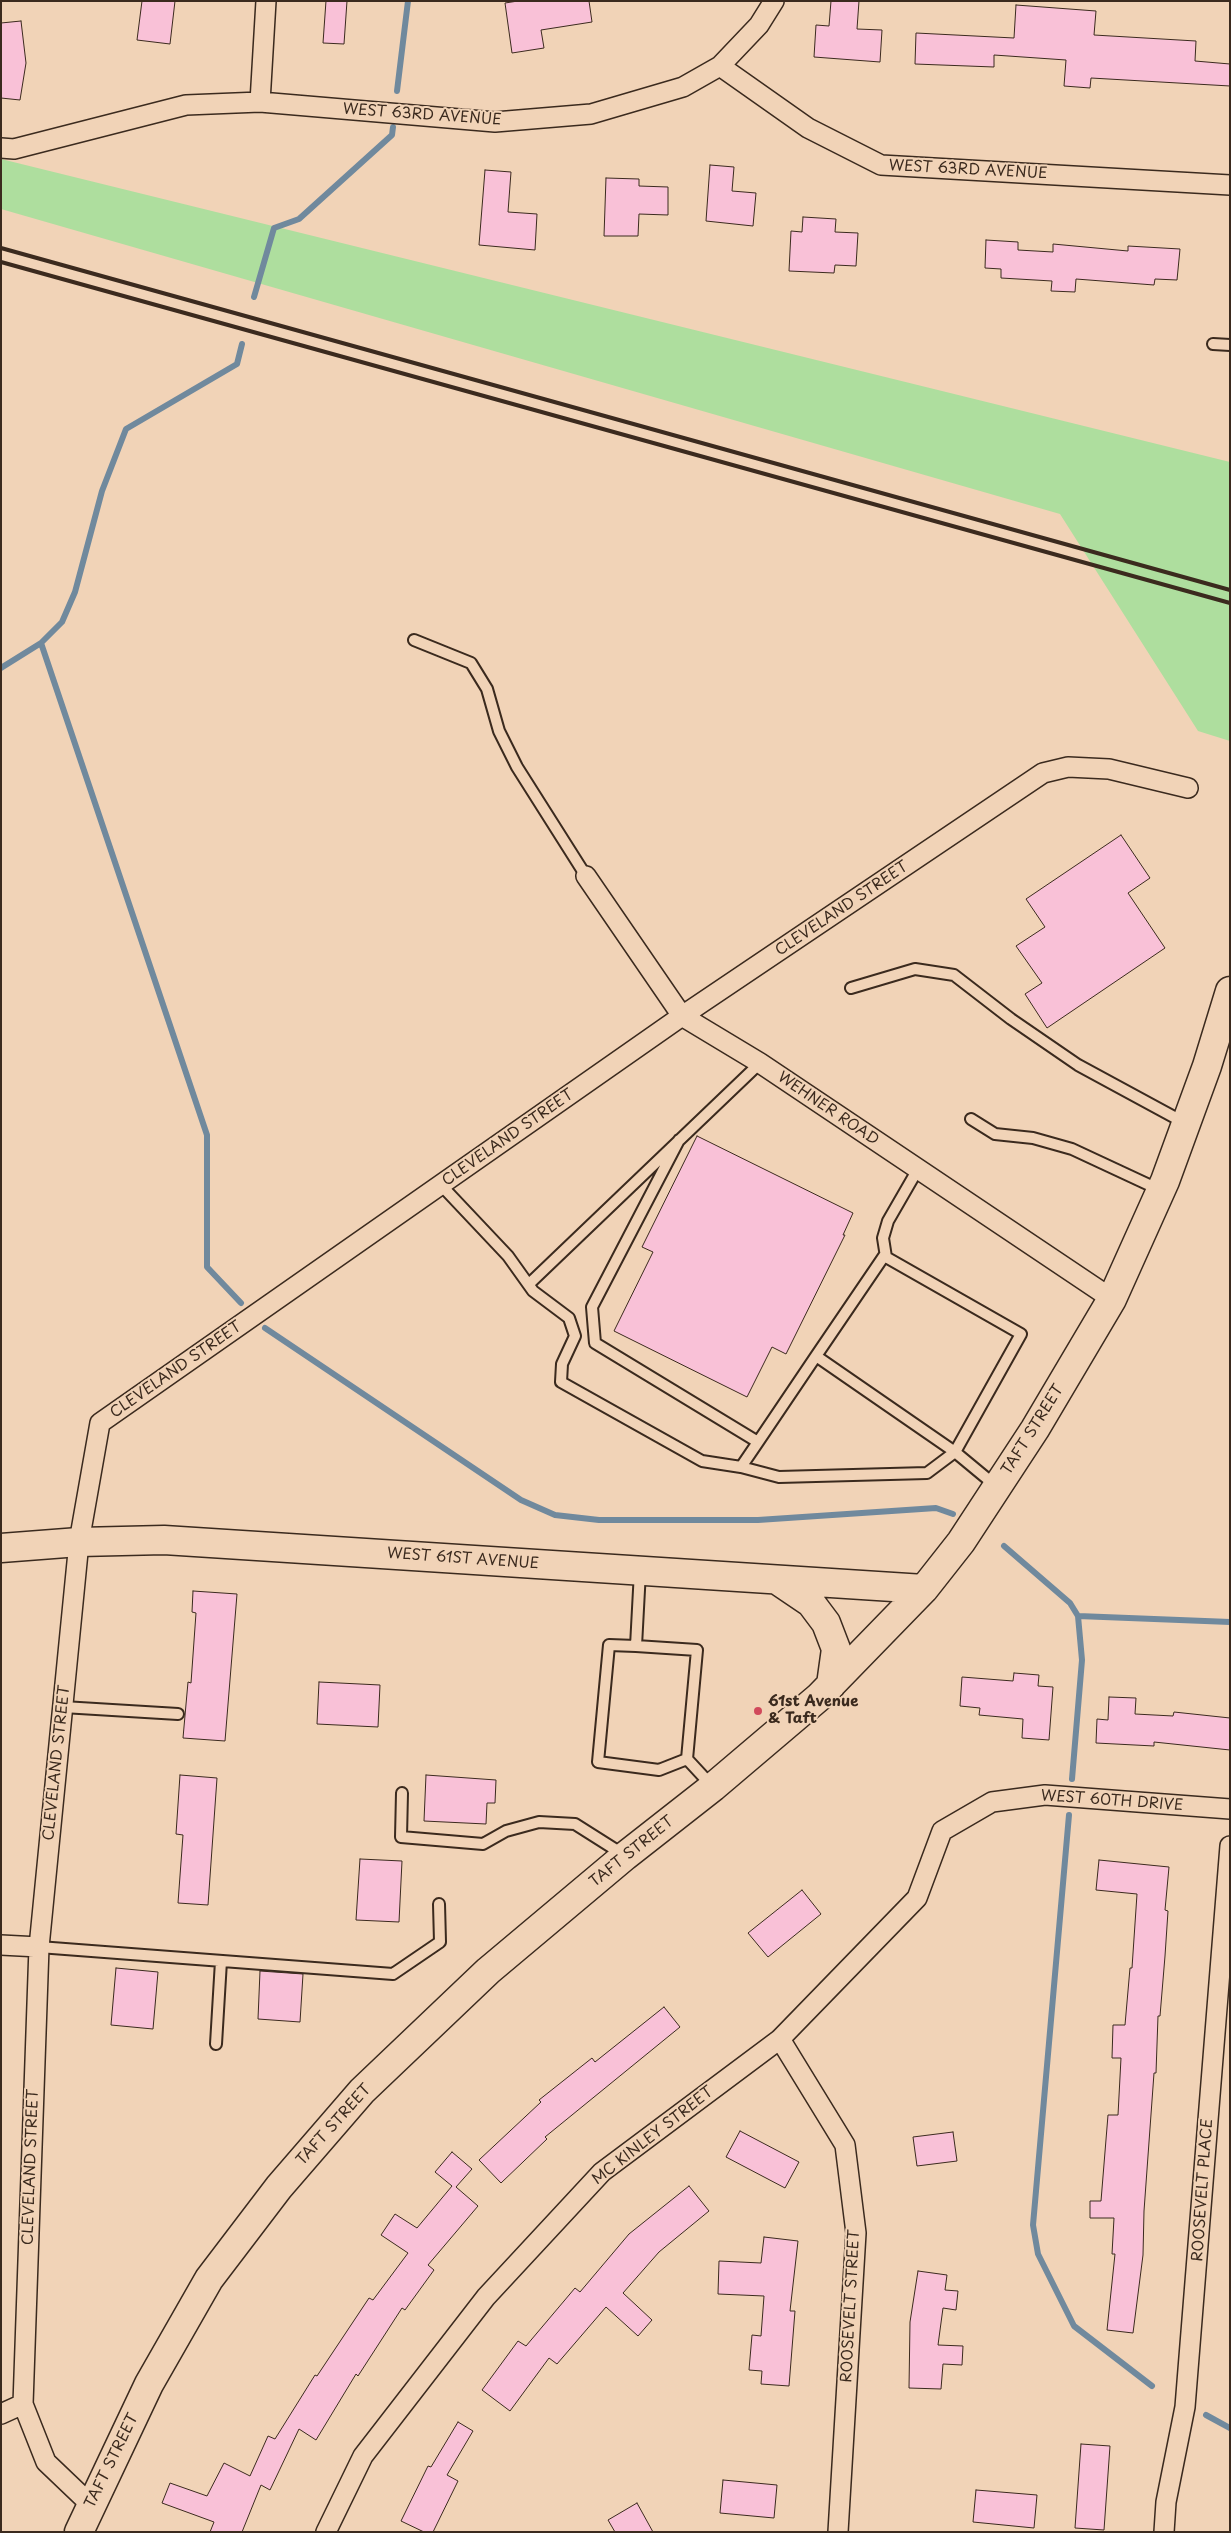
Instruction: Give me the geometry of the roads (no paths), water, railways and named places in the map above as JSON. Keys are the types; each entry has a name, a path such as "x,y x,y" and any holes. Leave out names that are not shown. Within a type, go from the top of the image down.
{"main road":[{"name":"TAFT STREET","path":"79,2532 90,2504 149,2384 209,2279 280,2187 362,2091 488,1971 625,1856 703,1795 831,1685 924,1589 961,1542 1035,1429 1112,1299 1161,1190 1207,1066 1230,991"},
{"name":"WEST 61ST AVENUE","path":"1,1548 79,1542 164,1540 924,1589"},
{"path":"775,1579 811,1603 826,1623 836,1648 831,1685"}],"street":[{"path":"260,102 266,1"},
{"path":"720,66 759,25 774,1"},
{"name":"WEST 63RD AVENUE","path":"1,148 14,149 186,105 260,102 495,122 591,114 683,87 720,66 808,128 881,165 1230,185"},
{"name":"CLEVELAND STREET","path":"90,2504 46,2462 23,2404 39,1947 79,1542 100,1423 682,1016 1043,773 1068,767 1109,769 1188,788"},
{"name":"WEHNER ROAD","path":"586,876 682,1016 760,1063 1112,1299"},
{"name":"WEST 60TH DRIVE","path":"942,1831 992,1802 1045,1795 1230,1809"},
{"name":"MC KINLEY STREET","path":"326,2532 363,2456 486,2297 595,2178 780,2039 917,1898 942,1831"},
{"name":"ROOSEVELT PLACE","path":"1164,2532 1166,2502 1186,2398 1230,1846"},
{"path":"1,1945 39,1947"},
{"name":"ROOSEVELT STREET","path":"780,2039 844,2145 856,2233 838,2532"},
{"path":"1,2414 23,2404"}],"lane":[{"path":"1213,344 1230,345"},
{"path":"414,640 471,663 487,689 499,731 517,767 586,876"},
{"path":"851,988 915,969 954,975 1011,1019 1078,1064 1186,1123"},
{"path":"529,1284 760,1063"},
{"path":"971,1119 995,1134 1034,1138 1072,1149 1161,1190"},
{"path":"679,1140 592,1307 595,1343 758,1442"},
{"path":"886,1257 883,1238 888,1221 918,1169"},
{"path":"441,1185 508,1256 533,1291 569,1318 575,1336 562,1364 561,1382 702,1461 741,1467 779,1477 927,1473 955,1452 1021,1334 886,1257"},
{"path":"741,1467 884,1256 886,1257"},
{"path":"816,1356 955,1452 997,1487"},
{"path":"636,1646 640,1570"},
{"path":"687,1759 658,1770 598,1762 609,1645 696,1650 687,1759 703,1795"},
{"path":"62,1707 178,1714"},
{"path":"402,1793 401,1837 483,1844 506,1831 539,1822 575,1824 625,1856"},
{"path":"39,1947 394,1974 440,1942 439,1904"},
{"path":"216,2044 221,1961"}],"waterway":[{"path":"397,91 408,1"},
{"path":"254,297 274,228 299,219 392,135 393,127"},
{"path":"1,668 41,643 62,622 75,592 102,491 126,429 237,364 242,344"},
{"path":"41,643 207,1135 207,1267 241,1303"},
{"path":"265,1328 521,1500 555,1515 599,1520 758,1520 936,1508 953,1514"},
{"path":"1004,1546 1070,1603 1078,1616 1082,1660 1072,1779"},
{"path":"1078,1616 1230,1622"},
{"path":"1069,1815 1033,2225 1038,2254 1074,2326 1152,2386"},
{"path":"1206,2415 1230,2428"}],"railway":[{"path":"1,248 1230,590"},
{"path":"1,262 1230,603"}],"place":[{"name":"61st Avenue & Taft","path":"758,1711"}]}
